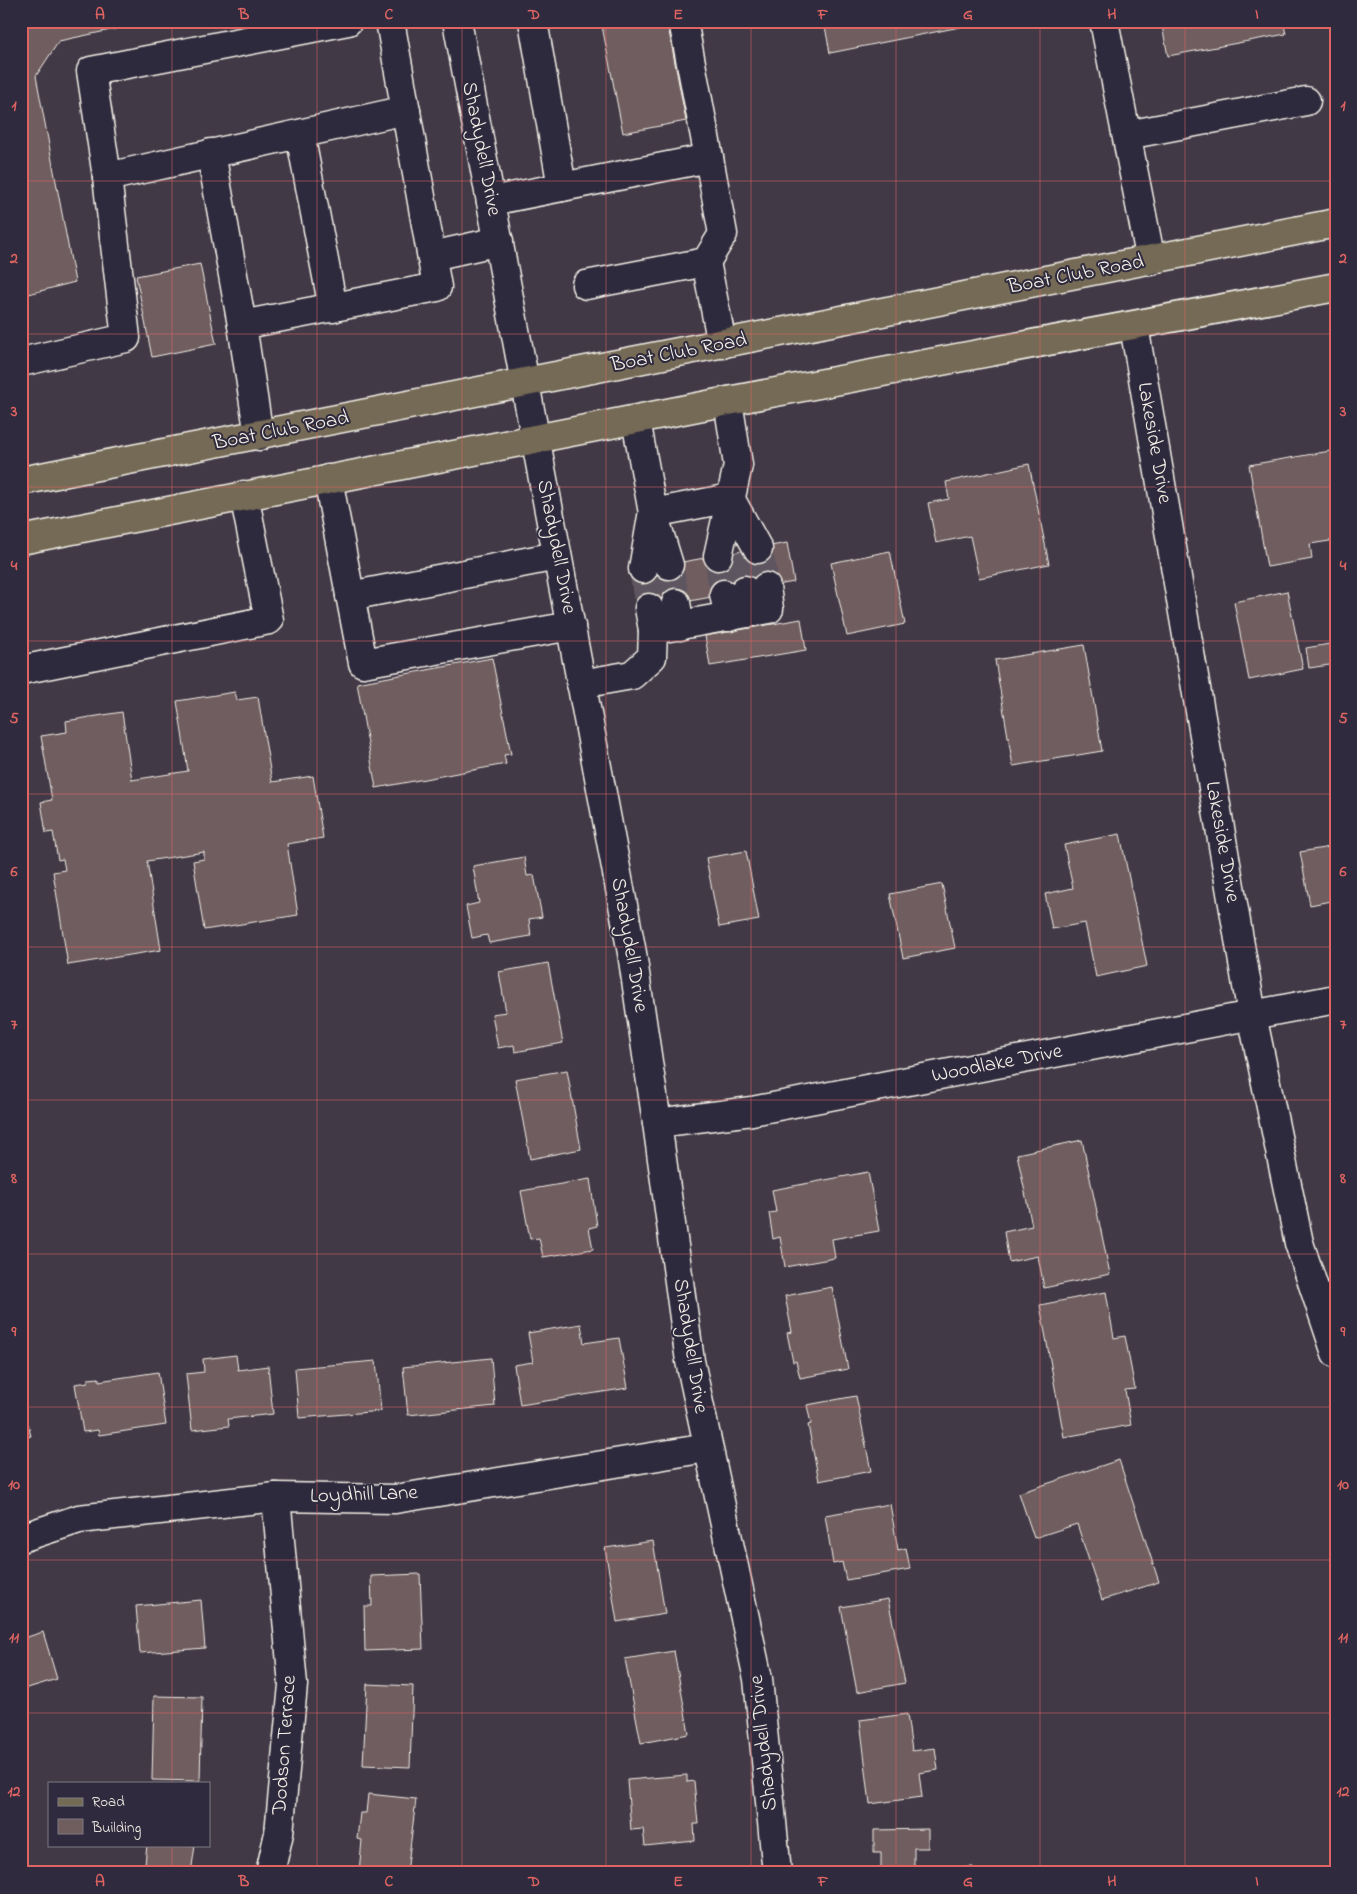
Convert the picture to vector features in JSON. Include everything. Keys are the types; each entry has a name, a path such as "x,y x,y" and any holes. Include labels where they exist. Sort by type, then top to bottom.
{"main road":[{"name":"Boat Club Road","path":"21,482 1336,223"},
{"path":"21,540 728,401 1336,287"}],"street":[{"path":"21,362 126,338 107,177 91,71 348,21"},
{"path":"242,325 437,287 390,21"},
{"name":"Shadydell Drive","path":"456,21 632,953 690,1361 707,1448 758,1679 777,1873"},
{"path":"533,21 562,187"},
{"path":"684,21 723,234 706,262 722,344"},
{"path":"1104,21 1150,261"},
{"path":"1127,136 1306,101"},
{"path":"107,177 406,110"},
{"path":"300,134 333,308"},
{"path":"212,153 242,325 258,436"},
{"path":"491,201 709,158"},
{"path":"432,256 499,241"},
{"path":"586,285 706,262"},
{"name":"Lakeside Drive","path":"1134,326 1252,1015 1299,1243 1336,1353"},
{"path":"728,401 738,466 730,498 738,552 730,498"},
{"path":"636,420 653,512 656,567"},
{"path":"328,479 363,663 570,626"},
{"path":"21,670 269,620 244,496"},
{"path":"653,512 730,498"},
{"path":"350,596 557,556"},
{"path":"581,684 632,675 652,658 664,617 743,600"},
{"name":"Woodlake Drive","path":"657,1123 752,1111 1336,999"},
{"name":"Loydhill Lane","path":"21,1538 79,1519 276,1497 395,1499 707,1448"},
{"name":"Dodson Terrace","path":"270,1873 279,1833 293,1685 276,1497"}],"building":[{"path":"21,21 153,21 59,41 36,76 75,282 21,296"},
{"path":"601,21 667,21 686,121 623,133"},
{"path":"824,21 985,21 985,22 830,53"},
{"path":"1161,21 1283,21 1286,34 1168,56"},
{"path":"200,264 216,344 152,357 136,276"},
{"path":"1336,450 1336,540 1310,544 1312,559 1267,567 1249,465"},
{"path":"1029,464 1049,564 979,578 970,536 936,543 928,503 949,499 946,482"},
{"path":"787,543 794,582 640,610 633,571"},
{"path":"890,551 905,624 847,636 831,563"},
{"path":"1287,591 1303,669 1249,680 1234,602"},
{"path":"801,619 806,650 710,666 705,636"},
{"path":"1336,643 1336,664 1309,668 1306,648"},
{"path":"1084,645 1102,751 1013,766 995,660"},
{"path":"492,658 511,754 504,755 506,764 376,788 357,683"},
{"path":"235,692 237,700 258,697 272,782 313,776 323,838 287,844 298,915 204,930 193,861 204,859 204,852 147,861 161,950 68,965 53,872 65,870 63,859 58,860 53,832 46,833 41,802 52,800 41,736 67,732 66,721 122,712 132,780 188,771 177,701"},
{"path":"1336,806 1336,835 1331,807"},
{"path":"1120,834 1147,966 1096,977 1085,923 1052,929 1045,894 1073,888 1064,845"},
{"path":"1336,846 1336,900 1310,905 1300,852"},
{"path":"746,851 759,920 719,927 706,858"},
{"path":"524,857 527,876 534,875 542,917 529,919 531,936 489,943 487,935 472,938 466,906 479,903 473,866"},
{"path":"942,884 955,948 903,958 890,894"},
{"path":"548,963 563,1043 515,1052 514,1045 498,1048 492,1014 506,1012 499,972"},
{"path":"567,1070 581,1149 530,1159 515,1079"},
{"path":"1082,1140 1110,1274 1044,1288 1038,1256 1009,1262 1004,1232 1032,1226 1017,1154"},
{"path":"868,1172 879,1231 832,1239 835,1258 785,1267 780,1237 773,1239 769,1213 776,1212 772,1190"},
{"path":"590,1179 597,1226 589,1228 593,1249 543,1257 539,1238 530,1239 521,1191"},
{"path":"832,1287 848,1369 800,1378 796,1361 793,1362 787,1333 792,1332 785,1296"},
{"path":"1106,1292 1114,1338 1125,1336 1135,1389 1125,1390 1131,1425 1064,1437 1040,1305"},
{"path":"581,1324 584,1343 619,1338 628,1388 520,1405 514,1365 533,1362 528,1333"},
{"path":"236,1355 238,1370 268,1366 273,1414 228,1419 229,1426 192,1430 186,1374 204,1372 203,1359"},
{"path":"491,1358 495,1406 408,1415 403,1367"},
{"path":"376,1361 381,1411 299,1418 295,1368"},
{"path":"158,1372 166,1425 99,1435 98,1430 83,1432 75,1384 88,1382 88,1379 99,1378 99,1381"},
{"path":"856,1396 871,1471 819,1481 808,1425 811,1424 807,1405"},
{"path":"21,1400 31,1436 21,1439"},
{"path":"1119,1460 1159,1582 1102,1600 1077,1524 1034,1538 1019,1493"},
{"path":"890,1504 898,1550 906,1548 910,1569 846,1580 842,1562 833,1564 825,1515"},
{"path":"653,1541 665,1614 617,1622 605,1548"},
{"path":"420,1574 423,1649 365,1651 364,1606 372,1606 371,1576"},
{"path":"888,1599 905,1683 857,1692 841,1607"},
{"path":"201,1600 205,1648 140,1653 136,1606"},
{"path":"43,1632 57,1679 21,1690 21,1639"},
{"path":"674,1651 689,1734 641,1743 625,1659"},
{"path":"367,1684 413,1686 410,1767 363,1765"},
{"path":"154,1696 202,1697 200,1781 152,1780"},
{"path":"907,1714 912,1751 935,1748 938,1770 919,1773 922,1797 870,1804 860,1720"},
{"path":"687,1775 687,1782 694,1781 698,1824 694,1824 695,1841 645,1846 643,1829 631,1830 627,1780"},
{"path":"368,1794 416,1799 407,1873 359,1872 362,1840 357,1839 360,1813 366,1813"},
{"path":"928,1829 928,1848 914,1848 914,1873 881,1873 881,1853 874,1853 874,1830"},
{"path":"147,1846 195,1846 191,1873 144,1873"},
{"path":"973,1867 973,1873 953,1873 953,1868"}],"tunnel":[{"path":"758,549 766,587"},
{"path":"738,552 745,590"},
{"path":"718,556 724,594"},
{"path":"669,565 676,603"},
{"path":"643,569 649,608"}]}
